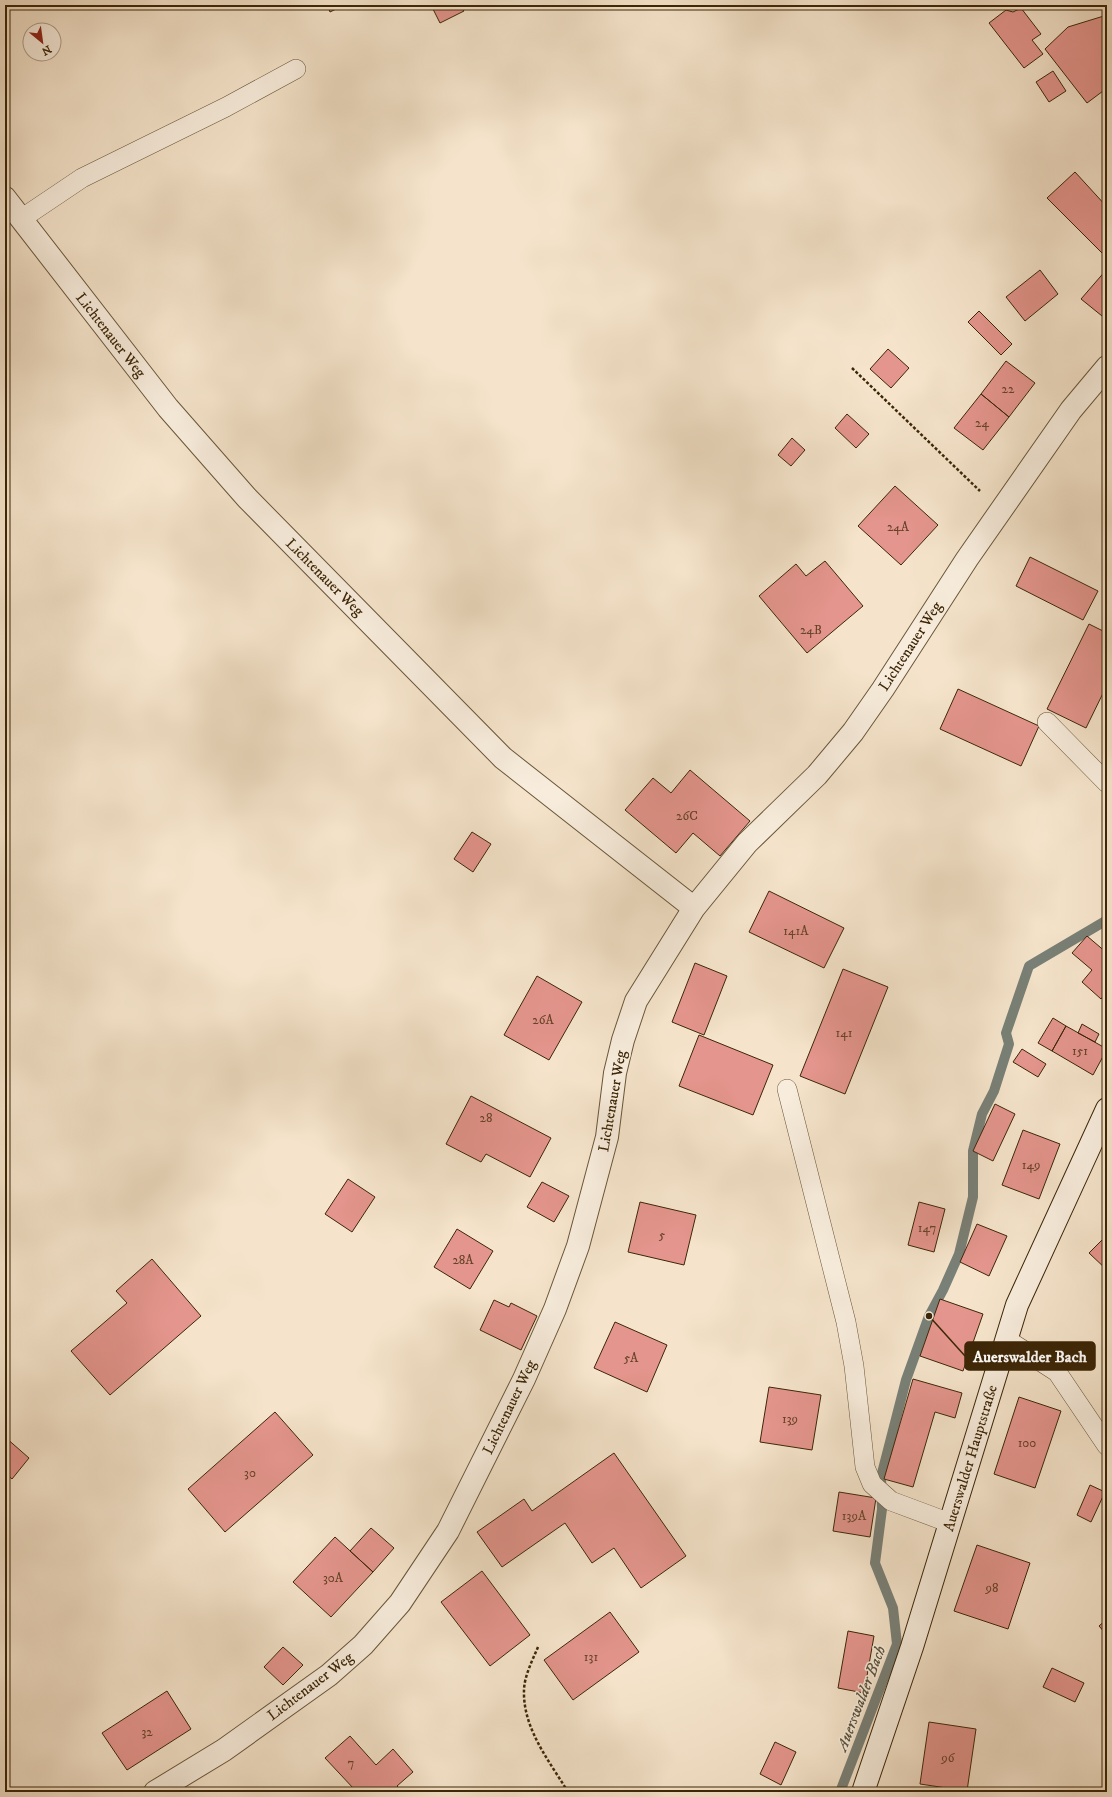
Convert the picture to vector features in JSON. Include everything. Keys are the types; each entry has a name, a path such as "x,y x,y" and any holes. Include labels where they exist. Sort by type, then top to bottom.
{"street":[{"name":"Lichtenauer Weg","path":"5,198 168,408 247,498 504,758 694,908"},
{"name":"Lichtenauer Weg","path":"155,1792 224,1750 335,1670 363,1645 400,1603 448,1531 527,1372 555,1309 578,1246 607,1137 615,1073 621,1046 636,1001 694,908 748,843 817,775 853,732 887,683 967,559 1071,410 1107,367"},
{"name":"Auerswalder Hauptstraße","path":"863,1792 912,1647 1016,1305 1107,1110"}],"lane":[{"path":"21,219 82,178 226,107 296,69"},
{"path":"1047,722 1107,783"},
{"path":"787,1089 846,1322 854,1366 865,1467 872,1484 891,1501 950,1523"},
{"path":"1006,1339 1057,1372 1107,1446"}],"path":[{"path":"852,368 1001,511"},
{"path":"538,1647 529,1668 524,1691 526,1713 536,1739 568,1792"}],"building":[{"path":"327,5 344,5 330,12"},
{"path":"431,5 460,5 464,11 440,23"},
{"path":"1021,8 1041,34 1032,40 1043,54 1024,68 989,23 1006,10 1013,12"},
{"path":"1107,15 1107,88 1087,103 1045,49 1068,27"},
{"path":"1053,71 1066,91 1049,102 1036,82"},
{"path":"1075,172 1107,207 1107,254 1105,256 1047,198"},
{"path":"1107,269 1107,320 1081,299"},
{"path":"1040,270 1058,294 1025,321 1006,297"},
{"path":"979,311 1012,344 1001,355 968,322"},
{"path":"888,349 909,368 891,388 870,369"},
{"path":"1006,361 1035,383 1009,417 981,394"},
{"path":"981,394 1009,417 983,450 954,428"},
{"path":"847,414 869,434 856,448 835,428"},
{"path":"792,438 805,450 791,466 778,455"},
{"path":"895,486 938,525 901,565 858,526"},
{"path":"1030,557 1098,591 1083,620 1016,586"},
{"path":"825,561 863,606 807,653 759,596 796,564 806,576"},
{"path":"1089,624 1107,633 1107,685 1086,728 1047,709"},
{"path":"958,689 1039,726 1021,766 940,729"},
{"path":"690,770 750,821 720,856 693,833 676,853 625,810 653,778 671,793"},
{"path":"472,832 491,844 473,872 454,859"},
{"path":"769,891 844,928 824,968 749,932"},
{"path":"1087,936 1107,953 1107,992 1101,999 1082,982 1092,970 1072,953"},
{"path":"695,963 727,976 704,1035 672,1022"},
{"path":"843,969 888,987 845,1094 800,1076"},
{"path":"537,976 582,1002 549,1060 504,1035"},
{"path":"1053,1018 1066,1026 1052,1051 1038,1043"},
{"path":"1082,1024 1099,1034 1095,1042 1078,1033"},
{"path":"1066,1026 1107,1049 1093,1075 1052,1051"},
{"path":"699,1035 773,1065 753,1115 679,1086"},
{"path":"1022,1049 1046,1064 1038,1077 1013,1062"},
{"path":"471,1096 551,1138 530,1177 486,1154 481,1162 446,1144"},
{"path":"995,1104 1015,1114 993,1161 973,1151"},
{"path":"1023,1130 1060,1144 1039,1199 1002,1185"},
{"path":"348,1179 375,1197 352,1232 325,1214"},
{"path":"542,1182 569,1196 554,1222 527,1207"},
{"path":"640,1202 696,1215 684,1265 628,1252"},
{"path":"919,1202 945,1209 934,1252 908,1245"},
{"path":"977,1224 1007,1236 989,1276 960,1262"},
{"path":"457,1229 493,1251 470,1289 434,1267"},
{"path":"1107,1235 1107,1270 1089,1253"},
{"path":"152,1259 201,1316 110,1395 71,1351 127,1303 116,1291"},
{"path":"940,1299 983,1314 963,1371 920,1356"},
{"path":"494,1300 509,1307 511,1303 537,1316 521,1350 480,1330"},
{"path":"615,1322 667,1345 647,1392 594,1368"},
{"path":"913,1379 962,1393 955,1418 935,1412 913,1487 884,1479"},
{"path":"769,1387 821,1395 812,1450 760,1442"},
{"path":"1019,1397 1061,1411 1035,1488 994,1474"},
{"path":"275,1412 313,1455 225,1532 188,1489"},
{"path":"5,1437 29,1458 12,1479 5,1473"},
{"path":"614,1453 686,1556 641,1588 614,1548 592,1563 565,1523 502,1567 477,1532 524,1499 532,1511"},
{"path":"1090,1485 1105,1492 1091,1522 1077,1515"},
{"path":"839,1492 876,1498 870,1537 833,1531"},
{"path":"371,1528 394,1548 373,1572 350,1551"},
{"path":"335,1537 373,1572 331,1617 293,1582"},
{"path":"977,1545 1030,1563 1008,1629 954,1611"},
{"path":"482,1571 530,1635 490,1666 441,1602"},
{"path":"610,1612 639,1652 573,1700 544,1660"},
{"path":"1107,1619 1107,1635 1099,1626"},
{"path":"848,1631 874,1636 864,1693 838,1688"},
{"path":"283,1647 303,1665 283,1685 264,1667"},
{"path":"1052,1668 1084,1683 1075,1702 1043,1687"},
{"path":"167,1691 191,1729 127,1770 102,1733"},
{"path":"929,1722 976,1729 967,1791 920,1784"},
{"path":"350,1736 376,1765 393,1749 413,1772 397,1786 403,1792 351,1792 354,1789 325,1758"},
{"path":"775,1742 796,1752 781,1785 760,1774"}],"waterway":[{"name":"Auerswalder Bach","path":"840,1792 897,1644 893,1608 875,1563 882,1509 881,1477 906,1380 929,1316 943,1290 959,1254 973,1197 973,1151 982,1114 994,1091 1009,1044 1006,1033 1029,966 1107,920"}],"place":[{"name":"Auerswalder Bach","path":"929,1316"}]}
